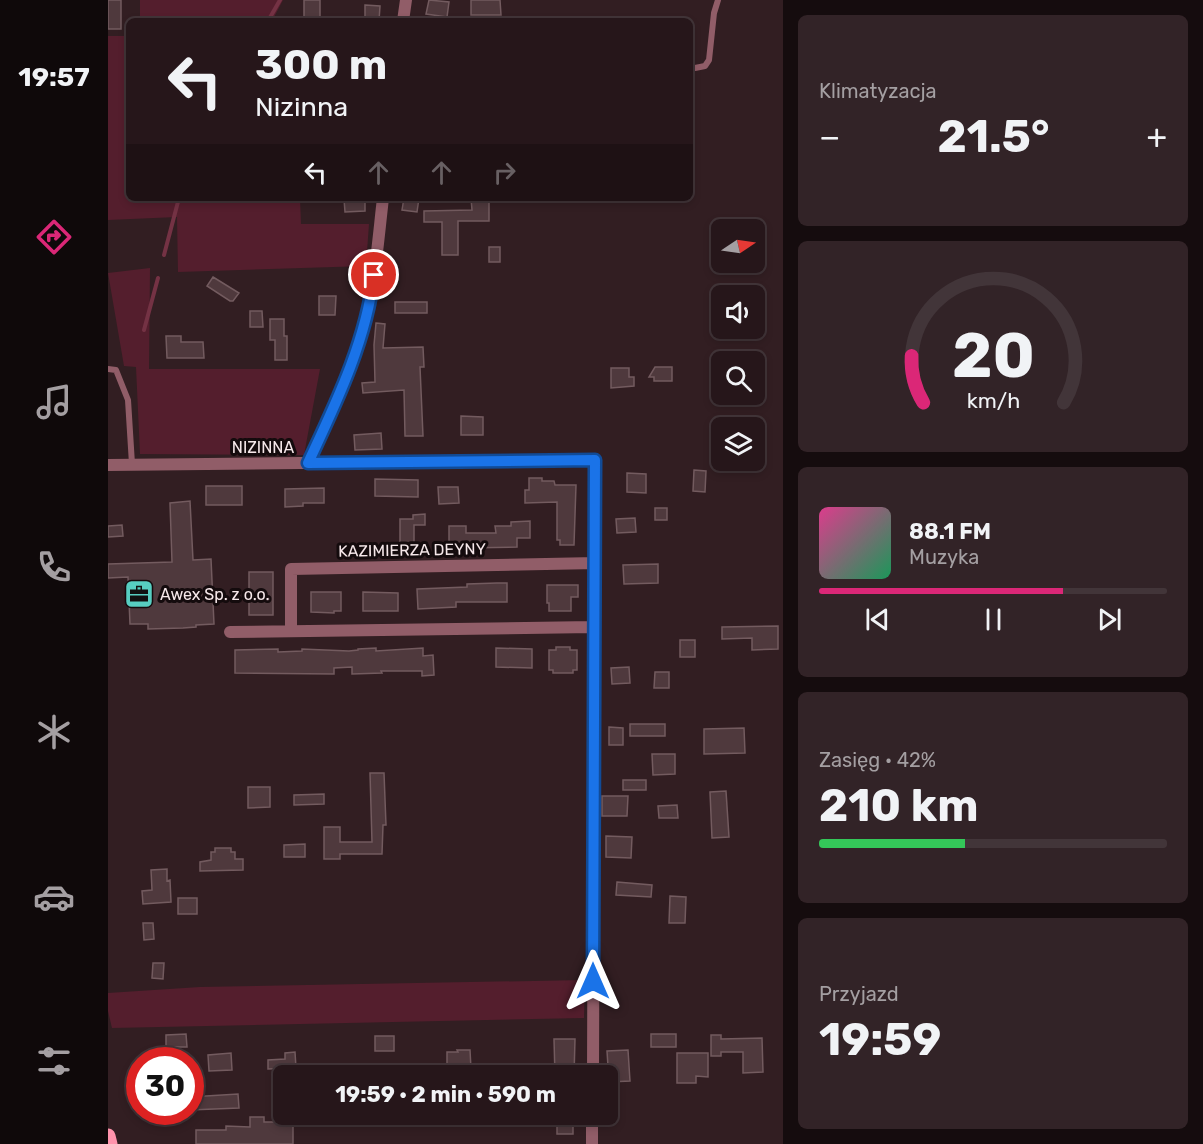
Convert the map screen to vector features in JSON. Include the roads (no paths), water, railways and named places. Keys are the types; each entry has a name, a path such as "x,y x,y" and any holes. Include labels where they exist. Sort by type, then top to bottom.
{"main road":[{"path":"108,1136 110,1144"}],"street":[{"path":"403,18 406,0"},
{"path":"308,463 343,388 364,328 372,294 383,201"},
{"name":"NIZINNA","path":"108,465 595,460 592,1065"},
{"name":"KAZIMIERZA DEYNY","path":"291,631 291,569 596,563"},
{"path":"230,632 593,627"},
{"path":"592,1125 592,1144"}],"lane":[{"path":"693,68 705,66 708,60 714,13 718,0"},
{"path":"108,369 116,370 128,400 132,464"}],"waterway":[{"path":"270,18 280,0"},
{"path":"164,255 178,201"},
{"path":"144,330 158,278"}],"place":[{"name":"Awex Sp. z o.o.","path":"139,594"}]}
